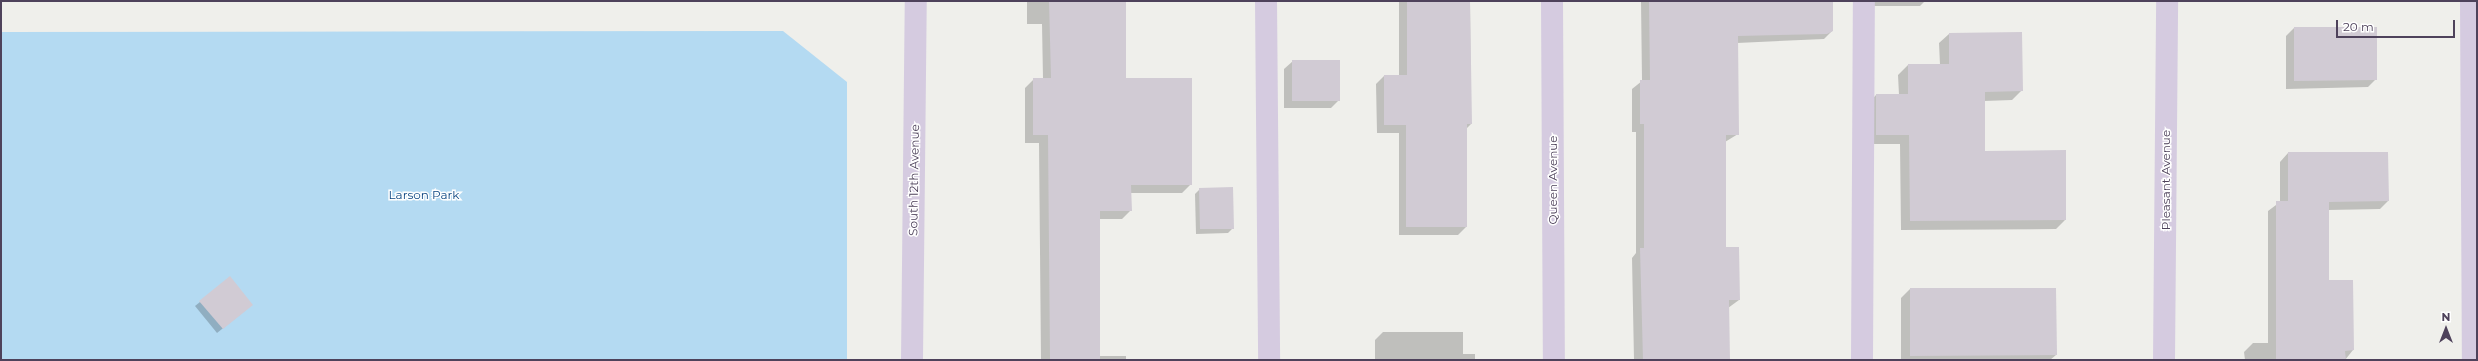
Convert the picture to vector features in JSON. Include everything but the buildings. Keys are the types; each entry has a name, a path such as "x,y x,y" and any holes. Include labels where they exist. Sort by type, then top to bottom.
{"street":[{"name":"South 12th Avenue","path":"912,360 916,1"},
{"path":"1266,1 1269,360"},
{"name":"Queen Avenue","path":"1552,1 1554,360"},
{"path":"1862,360 1864,1"},
{"name":"Pleasant Avenue","path":"2164,360 2168,1"},
{"path":"2470,1 2473,360"}],"green space":[{"name":"Larson Park","path":"783,31 847,82 847,360 1,360 1,32"}]}
